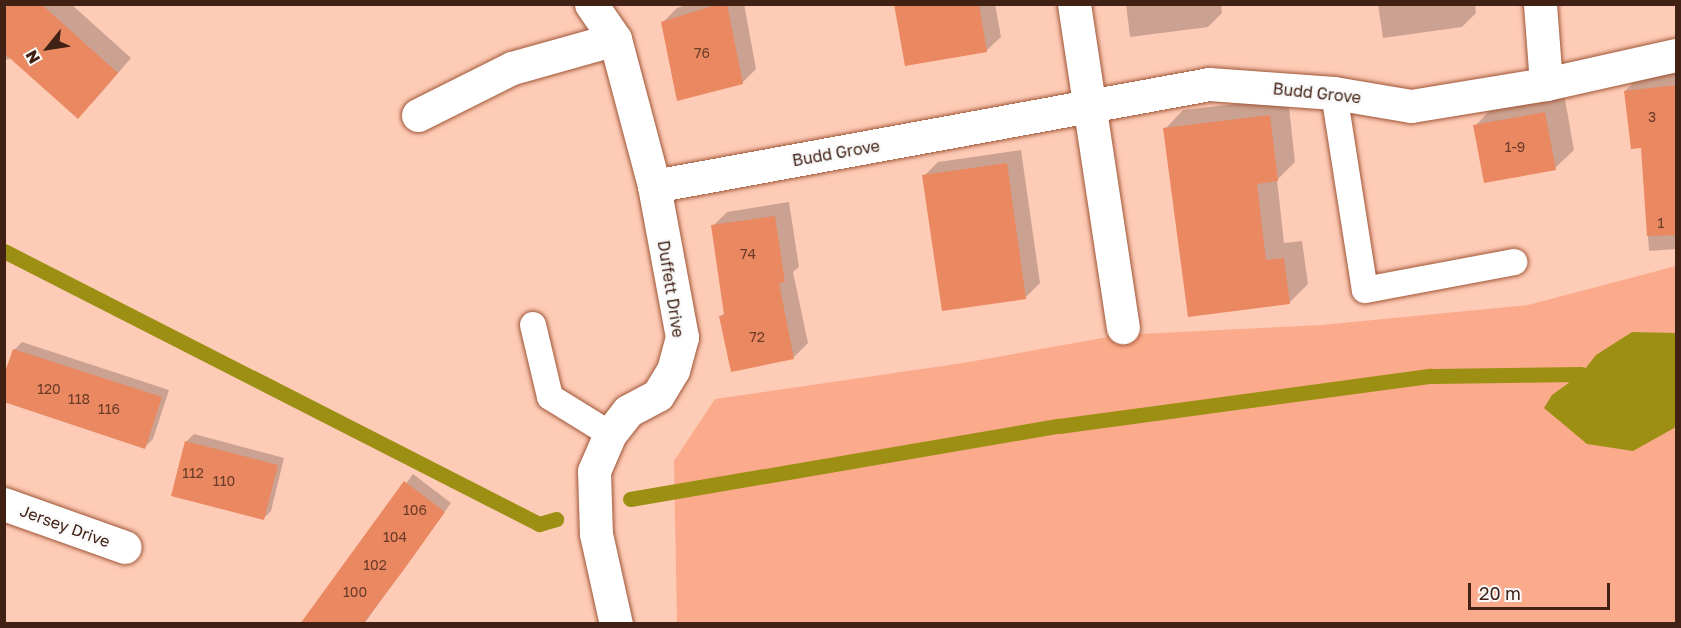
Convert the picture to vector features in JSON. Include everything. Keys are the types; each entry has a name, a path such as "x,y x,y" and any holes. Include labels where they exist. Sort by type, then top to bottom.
{"street":[{"name":"Duffett Drive","path":"591,4 615,39 654,186 682,337 673,370 658,395 628,411 610,434 594,471 596,534 616,624"},
{"path":"1074,4 1124,327"},
{"path":"1540,4 1546,84"},
{"path":"418,115 512,68 615,39"},
{"name":"Budd Grove","path":"654,186 1209,84 1334,93 1411,106 1546,84 1677,55"},
{"name":"Jersey Drive","path":"4,504 124,547"}],"lane":[{"path":"1334,93 1365,290 1514,262"},
{"path":"533,325 550,397 610,434"}],"shaded area":[{"path":"1676,266 1676,623 677,623 674,461 715,399 963,363 1119,335 1322,325 1528,305"},
{"path":"1632,332 1676,333 1676,427 1633,451 1587,444 1544,408 1552,395 1581,374 1596,355"}],"building":[{"path":"4,4 41,4 118,73 78,119 4,53"},
{"path":"719,4 727,4 743,84 677,101 661,22"},
{"path":"894,4 979,4 987,52 905,66"},
{"path":"1677,85 1677,235 1647,236 1641,148 1631,149 1624,91"},
{"path":"1545,112 1556,170 1484,183 1473,125"},
{"path":"1270,115 1278,181 1257,184 1266,260 1284,258 1290,304 1188,317 1163,128"},
{"path":"1007,163 1026,299 942,311 922,175"},
{"path":"775,216 785,282 779,283 794,359 731,372 719,316 724,315 711,225"},
{"path":"13,349 162,397 145,449 4,402 4,375"},
{"path":"185,441 278,465 264,520 171,496"},
{"path":"404,481 445,512 405,568 363,624 300,624"}],"waterway":[{"path":"4,251 539,524 556,519"},
{"path":"630,499 1059,426 1431,376 1581,374"}]}
